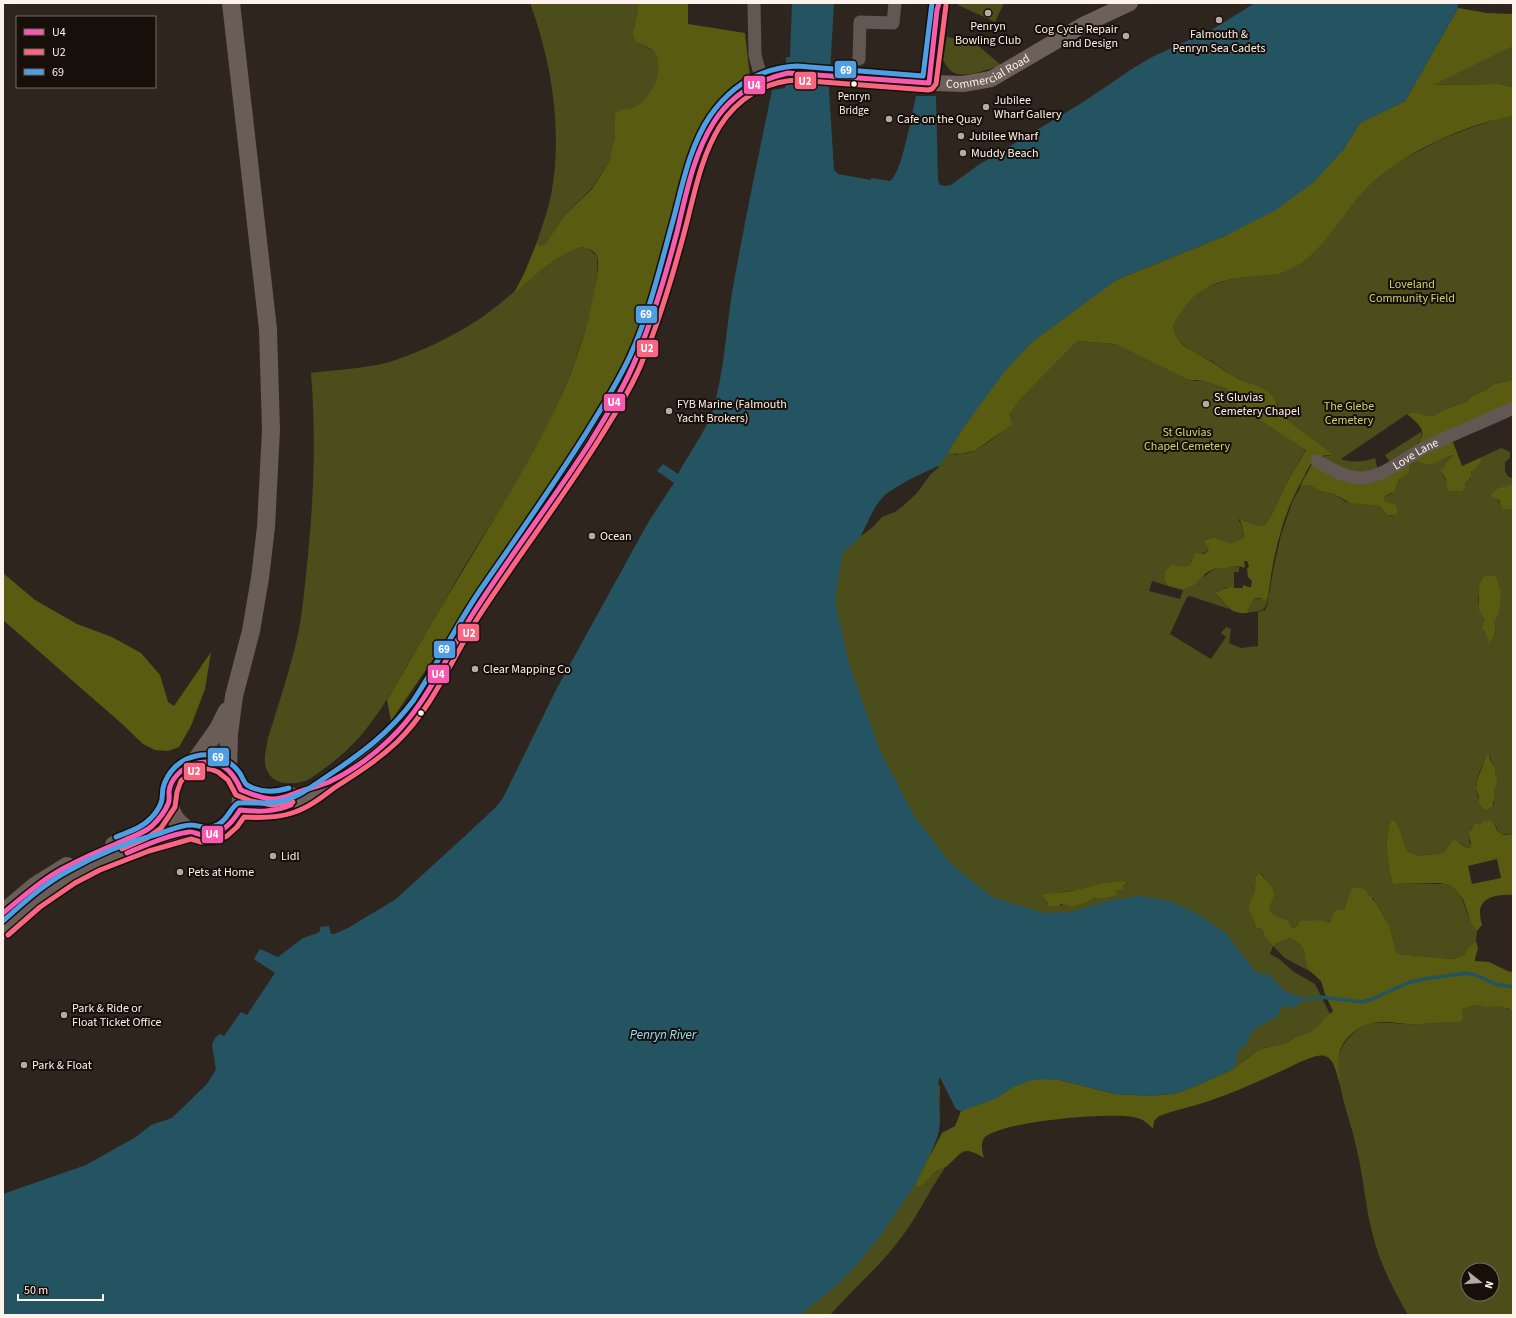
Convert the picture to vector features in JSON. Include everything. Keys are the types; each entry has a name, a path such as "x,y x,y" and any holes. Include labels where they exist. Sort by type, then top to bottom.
{"highway":[{"path":"228,769 228,734 234,696 252,631 260,578 266,527 271,430 268,329 232,3"},
{"path":"194,763 218,729 234,696"},
{"path":"206,761 218,763 228,769 236,778 241,790 242,800 240,810 233,822 223,830 214,834 202,835 191,832 180,825 173,815 169,803 169,791 173,780 180,771 194,763 206,761"},
{"path":"3,913 35,886 71,864 145,831 155,824 169,803"},
{"path":"3,930 36,901 71,877 147,844 191,832"}],"main road":[{"name":"Commercial Road","path":"768,78 796,73 929,83 963,84 991,79 1085,24 1111,10 1130,3"},
{"path":"240,810 253,811 285,808 313,795 389,740 415,710 474,612 546,508 595,433 628,376 644,338 663,284 690,182 699,155 711,128 727,104 736,96 768,78"},
{"path":"241,790 272,799 285,797 336,778"}],"street":[{"path":"754,3 755,55 768,78"},
{"path":"859,59 860,22 893,23 895,3"},
{"path":"929,83 939,3"},
{"name":"Love Lane","path":"1316,461 1351,477 1366,478 1390,468 1426,447 1513,408"}],"green space":[{"path":"530,3 639,3 634,29 639,44 654,51 658,59 659,66 657,80 646,99 635,107 615,114 615,135 609,162 592,188 565,215 545,244 540,246 537,242 550,201 554,171 556,147 555,122 553,98 544,49"},
{"name":"Penryn Bowling Club","path":"959,3 1004,3 995,22 958,5"},
{"name":"St Gluvias Chapel Cemetery","path":"1457,3 1458,8 1118,279 953,454 970,452 985,445 1012,424 1010,416 1020,399 1039,377 1077,341 1115,344 1186,379 1195,381 1201,380 1227,389 1233,402 1306,449 1265,525 1261,526 1238,518 1244,532 1243,538 1234,542 1226,542 1216,538 1203,541 1209,550 1192,559 1190,565 1183,568 1172,564 1165,581 1168,586 1152,581 1149,591 1180,599 1183,590 1195,585 1200,579 1216,568 1239,567 1239,572 1234,572 1234,588 1225,588 1215,593 1229,609 1190,596 1187,597 1170,634 1211,659 1226,637 1221,633 1226,627 1231,629 1229,643 1241,648 1258,646 1258,612 1265,610 1267,606 1281,535 1293,500 1302,485 1309,485 1320,491 1334,494 1346,502 1379,506 1390,516 1396,516 1398,507 1395,503 1386,502 1384,497 1391,494 1396,489 1401,476 1409,473 1410,464 1414,461 1430,465 1454,455 1441,469 1452,491 1462,492 1466,487 1465,484 1471,478 1472,470 1478,466 1484,456 1501,448 1510,452 1510,458 1505,462 1505,471 1508,476 1512,478 1513,483 1510,486 1497,489 1492,492 1504,509 1513,509 1513,835 1506,835 1498,832 1492,821 1483,821 1480,825 1474,825 1471,829 1469,842 1471,845 1469,849 1461,843 1452,841 1443,853 1418,856 1407,851 1399,827 1394,820 1391,822 1387,844 1389,869 1393,884 1445,884 1455,889 1461,896 1469,917 1477,931 1476,941 1468,947 1465,955 1453,959 1396,953 1390,927 1373,898 1348,897 1344,910 1339,910 1329,923 1319,919 1314,922 1300,921 1295,928 1292,928 1288,920 1279,917 1270,911 1270,905 1274,892 1270,884 1261,873 1256,876 1254,893 1248,909 1256,928 1262,929 1266,939 1273,946 1270,954 1279,959 1294,972 1315,984 1330,1014 1322,1020 1320,1024 1307,1033 1295,1037 1287,1043 1260,1049 1233,1069 1060,1080 961,1111 956,1109 940,1077 938,1082 940,1087 939,1130 919,1187 939,1169 945,1168 910,1225 897,1243 881,1262 830,1315 385,1315 983,957 757,521","holes":["940,466 930,475 917,493 903,506 895,512 882,517 873,527 861,536 870,514 881,499 905,481","1486,576 1494,576 1500,600 1494,623 1496,631 1490,644 1483,631 1485,618 1478,603 1481,582","1488,753 1495,767 1497,785 1494,791 1494,804 1483,809 1478,802 1476,787 1479,774","1117,882 1128,882 1123,887 1115,891 1118,894 1110,898 1094,897 1083,904 1074,904 1070,907 1064,905 1047,904 1043,894 1064,892"]},
{"path":"1513,14 1513,87 1498,84 1432,85"},
{"path":"947,37 975,43 1001,65 975,73 955,73 949,69 943,60"},
{"name":"Loveland Community Field","path":"1513,116 1513,380 1494,384 1484,391 1472,396 1466,402 1443,410 1433,416 1407,414 1341,459 1358,462 1375,458 1378,471 1359,477 1319,457 1332,455 1283,416 1279,411 1278,405 1263,388 1232,376 1212,361 1190,351 1177,338 1173,326 1181,310 1194,295 1204,288 1228,280 1253,276 1322,243 1361,193 1374,180 1398,162 1442,139 1503,117"},
{"path":"581,247 587,248 597,256 595,290 587,324 575,361 553,415 526,467 465,565 392,691 364,732 339,757 308,780 298,783 279,782 270,775 267,769 265,753 297,639 302,608 312,510 314,464 313,396 311,373 360,368 389,362 418,352 448,338 496,307 544,268"},
{"path":"1421,430 1422,435 1416,446 1391,464 1385,455 1421,432"},
{"path":"1254,598 1267,600 1268,598 1266,606 1262,610 1247,613"},
{"path":"1290,938 1303,946 1306,953 1308,966 1313,973 1285,958 1273,946"},
{"path":"1477,1005 1505,1006 1513,1014 1513,1315 1408,1315 1387,1275 1378,1254 1372,1232 1358,1157 1339,1079 1338,1068 1341,1049 1351,1035 1368,1024 1380,1022 1415,1024 1449,1022 1463,1009"}],"shaded area":[{"path":"639,3 688,3 688,24 745,33 750,78 732,90 656,281 630,352 615,384 566,464 391,721 387,700 524,469 559,401 574,366 585,330 596,284 598,259 596,254 586,248 581,247 572,251 546,267 514,293 524,274 537,242 540,246 545,244 565,215 592,189 609,162 615,135 615,114 620,110 636,106 643,101 654,86 658,69 658,61 655,53 637,42 633,34"},
{"path":"1458,8 1487,13 1513,14 1513,46 1433,85 1498,84 1513,87 1513,116 1494,120 1452,134 1410,155 1391,168 1361,194 1320,246 1300,263 1281,273 1228,280 1206,288 1188,302 1173,326 1175,334 1183,345 1212,362 1227,373 1257,385 1269,392 1283,416 1333,455 1322,456 1313,461 1296,491 1284,520 1276,551 1268,598 1265,601 1260,598 1254,598 1247,613 1241,613 1228,608 1215,593 1233,586 1234,588 1243,588 1243,585 1251,587 1252,581 1248,577 1247,569 1249,566 1247,561 1244,561 1245,566 1243,569 1243,567 1235,566 1225,569 1216,568 1206,573 1195,585 1183,590 1168,586 1165,581 1165,572 1172,564 1183,567 1188,566 1190,565 1194,555 1197,553 1204,554 1209,550 1203,541 1217,538 1226,542 1234,542 1243,538 1243,529 1240,520 1237,518 1261,526 1265,525 1272,514 1287,482 1306,450 1233,402 1227,389 1201,380 1186,379 1115,344 1077,341 1021,398 1010,414 1010,419 1013,424 976,450 961,454 948,453 963,428 1004,372 1032,342 1118,279 1227,235 1343,150 1360,123 1405,101"},
{"path":"1513,380 1513,408 1418,445 1422,436 1422,429 1407,414 1416,413 1433,416 1443,410 1466,402 1472,396 1484,391 1494,384"},
{"path":"1451,437 1462,466 1484,456 1478,466 1471,472 1472,476 1465,484 1466,488 1463,489 1463,492 1450,491 1447,489 1446,479 1440,469 1443,468 1445,463 1454,455 1430,465 1414,461 1410,464 1409,473 1402,476 1399,480 1395,491 1384,497 1386,502 1395,503 1397,506 1398,509 1396,516 1388,515 1379,506 1350,503 1334,494 1320,491 1309,485 1302,485 1299,488 1313,462 1358,479"},
{"path":"1513,483 1513,509 1504,509 1503,511 1499,500 1492,497 1491,494 1497,489"},
{"path":"3,573 35,600 77,624 112,637 141,653 160,675 168,702 174,706 211,652 205,689 191,726 179,747 168,751 155,750 143,744 3,620"},
{"path":"1485,575 1496,576 1501,593 1499,612 1494,623 1496,629 1490,645 1482,628 1485,619 1480,612 1479,607 1479,586"},
{"path":"1488,752 1495,767 1497,785 1494,791 1492,807 1485,810 1478,802 1479,797 1476,788 1477,780"},
{"path":"1394,820 1399,827 1407,851 1418,856 1443,853 1452,841 1455,840 1469,849 1471,845 1469,833 1475,823 1480,825 1483,821 1492,821 1498,832 1504,835 1513,835 1513,895 1492,897 1483,902 1480,912 1482,925 1477,931 1472,925 1463,899 1456,890 1449,885 1440,883 1393,884 1387,852 1391,821","holes":["1497,859 1501,878 1472,884 1468,866"]},
{"path":"1260,873 1271,885 1274,891 1270,911 1279,917 1288,920 1292,928 1295,928 1300,921 1314,921 1319,919 1329,923 1336,910 1344,910 1352,889 1356,887 1365,890 1376,903 1390,927 1396,952 1399,954 1453,959 1465,955 1468,947 1476,941 1478,949 1475,961 1489,962 1510,972 1513,971 1513,1014 1508,1008 1477,1005 1463,1009 1463,1020 1460,1022 1404,1024 1383,1022 1366,1025 1353,1032 1344,1043 1339,1057 1340,1085 1335,1068 1328,1058 1321,1055 1312,1057 1227,1095 1159,1116 1154,1121 1153,1129 1146,1122 1138,1118 1126,1116 1107,1116 1036,1122 996,1131 983,1139 982,1147 984,1158 971,1152 963,1152 946,1167 939,1169 922,1185 919,1187 917,1186 916,1183 942,1133 955,1126 961,1111 997,1098 1013,1087 1032,1080 1047,1079 1060,1080 1115,1094 1151,1096 1178,1093 1233,1069 1260,1049 1287,1043 1295,1037 1307,1033 1320,1024 1322,1020 1333,1011 1321,981 1308,968 1303,947 1290,938 1273,946 1266,939 1262,929 1256,928 1248,909 1254,893 1256,876"},
{"path":"1128,881 1123,889 1115,891 1119,894 1113,897 1094,897 1085,903 1070,907 1061,904 1058,906 1049,906 1042,894 1067,892 1104,883"}],"water":[{"name":"Penryn River","path":"788,3 834,3 829,90 834,170 838,174 871,180 871,178 890,181 899,167 916,96 936,96 938,181 940,185 945,186 951,185 977,166 1080,104 1135,67 1152,57 1213,29 1255,3 1457,3 1458,8 1405,101 1360,123 1343,150 1314,182 1276,210 1227,235 1118,279 1032,342 1004,372 963,428 940,465 910,479 885,494 875,507 860,537 842,554 835,602 850,667 881,753 915,817 951,864 992,897 1044,913 1071,912 1111,900 1140,896 1170,901 1196,913 1226,933 1253,969 1258,973 1269,975 1285,991 1305,999 1295,1007 1281,1007 1278,1016 1253,1030 1246,1044 1237,1052 1236,1064 1233,1069 1178,1093 1151,1096 1115,1094 1060,1080 1032,1080 1013,1087 997,1098 961,1111 956,1109 940,1077 938,1082 940,1123 937,1138 916,1183 880,1236 860,1261 837,1285 800,1315 3,1315 3,1194 86,1165 136,1137 151,1125 172,1118 207,1084 216,1070 212,1045 215,1038 220,1034 224,1036 241,1012 247,1015 275,973 254,959 260,949 278,957 303,938 318,933 320,931 320,927 329,926 331,934 334,934 348,928 396,899 496,807 503,798 557,688 649,521 674,483 657,471 663,464 678,474 702,434 713,410 722,366 732,293 772,90 785,88"}],"pier":[{"path":"788,3 792,3 790,57 786,57"}],"waterway":[{"path":"1303,999 1321,997 1361,1002 1370,1000 1410,982 1467,973 1476,975 1495,984 1513,987"}],"transit line":[{"name":"69","path":"3,921 42,888 59,876 112,850 183,826 194,825 206,828 213,827 221,823 232,808 238,803 272,803 283,801 295,796 353,759 385,733 413,701 474,600 563,469 610,394 630,356 649,305 692,152 703,128 718,105 748,80 771,70 784,67 797,66 923,76 932,3"},
{"name":"U4","path":"929,83 939,3"},
{"name":"U2","path":"8,935 40,907 75,883 100,870 149,851 191,839 201,842 216,841 227,836 237,827 244,817 274,817 292,813 303,808 367,766 397,742 422,713 479,616 585,461 629,389 640,368 662,308 678,256 696,185 708,149 727,116 743,100 752,94 762,88 784,81 796,80 928,90 932,89 936,84 946,5"},
{"name":"U4","path":"3,913 53,874 91,855 139,834 152,826 167,807 170,787 174,778 181,771 194,764 210,762 223,766 233,776 241,790 253,795 269,799 277,799 319,786 337,778 352,769 388,741 402,727 425,696 474,612 577,463 622,389 637,356 654,310 677,232 695,162 707,135 721,112 737,96 755,84 788,73 929,83"},
{"name":"69","path":"116,837 139,827 152,816 161,803 163,788 171,772 180,763 196,756 208,755 225,760 235,767 245,783 252,788 263,791 289,788"},
{"name":"U2","path":"122,849 147,838 161,828 175,807 177,792 181,781 189,774 199,769 210,769 218,772 228,780 236,795 251,801 272,805 293,802"},
{"name":"U4","path":"127,853 181,833 191,832 204,835 216,833 230,824 240,810 266,811 291,805"}],"place":[{"name":"Penryn Bowling Club","path":"988,13"},
{"name":"Falmouth & Penryn Sea Cadets","path":"1219,20"},
{"name":"Cog Cycle Repair and Design","path":"1126,36"},
{"name":"Penryn Bridge","path":"854,84"},
{"name":"Jubilee Wharf Gallery","path":"986,107"},
{"name":"Cafe on the Quay","path":"889,119"},
{"name":"Jubilee Wharf","path":"961,136"},
{"name":"Muddy Beach","path":"963,153"},
{"name":"St Gluvias Cemetery Chapel","path":"1206,404"},
{"name":"FYB Marine (Falmouth Yacht Brokers)","path":"669,411"},
{"name":"Ocean","path":"592,536"},
{"name":"Clear Mapping Co","path":"475,669"},
{"name":"Lidl","path":"273,856"},
{"name":"Pets at Home","path":"180,872"},
{"name":"Park & Ride or Float Ticket Office","path":"64,1015"},
{"name":"Park & Float","path":"24,1065"}],"park label":[{"name":"The Glebe Cemetery","path":"1349,413"}]}
